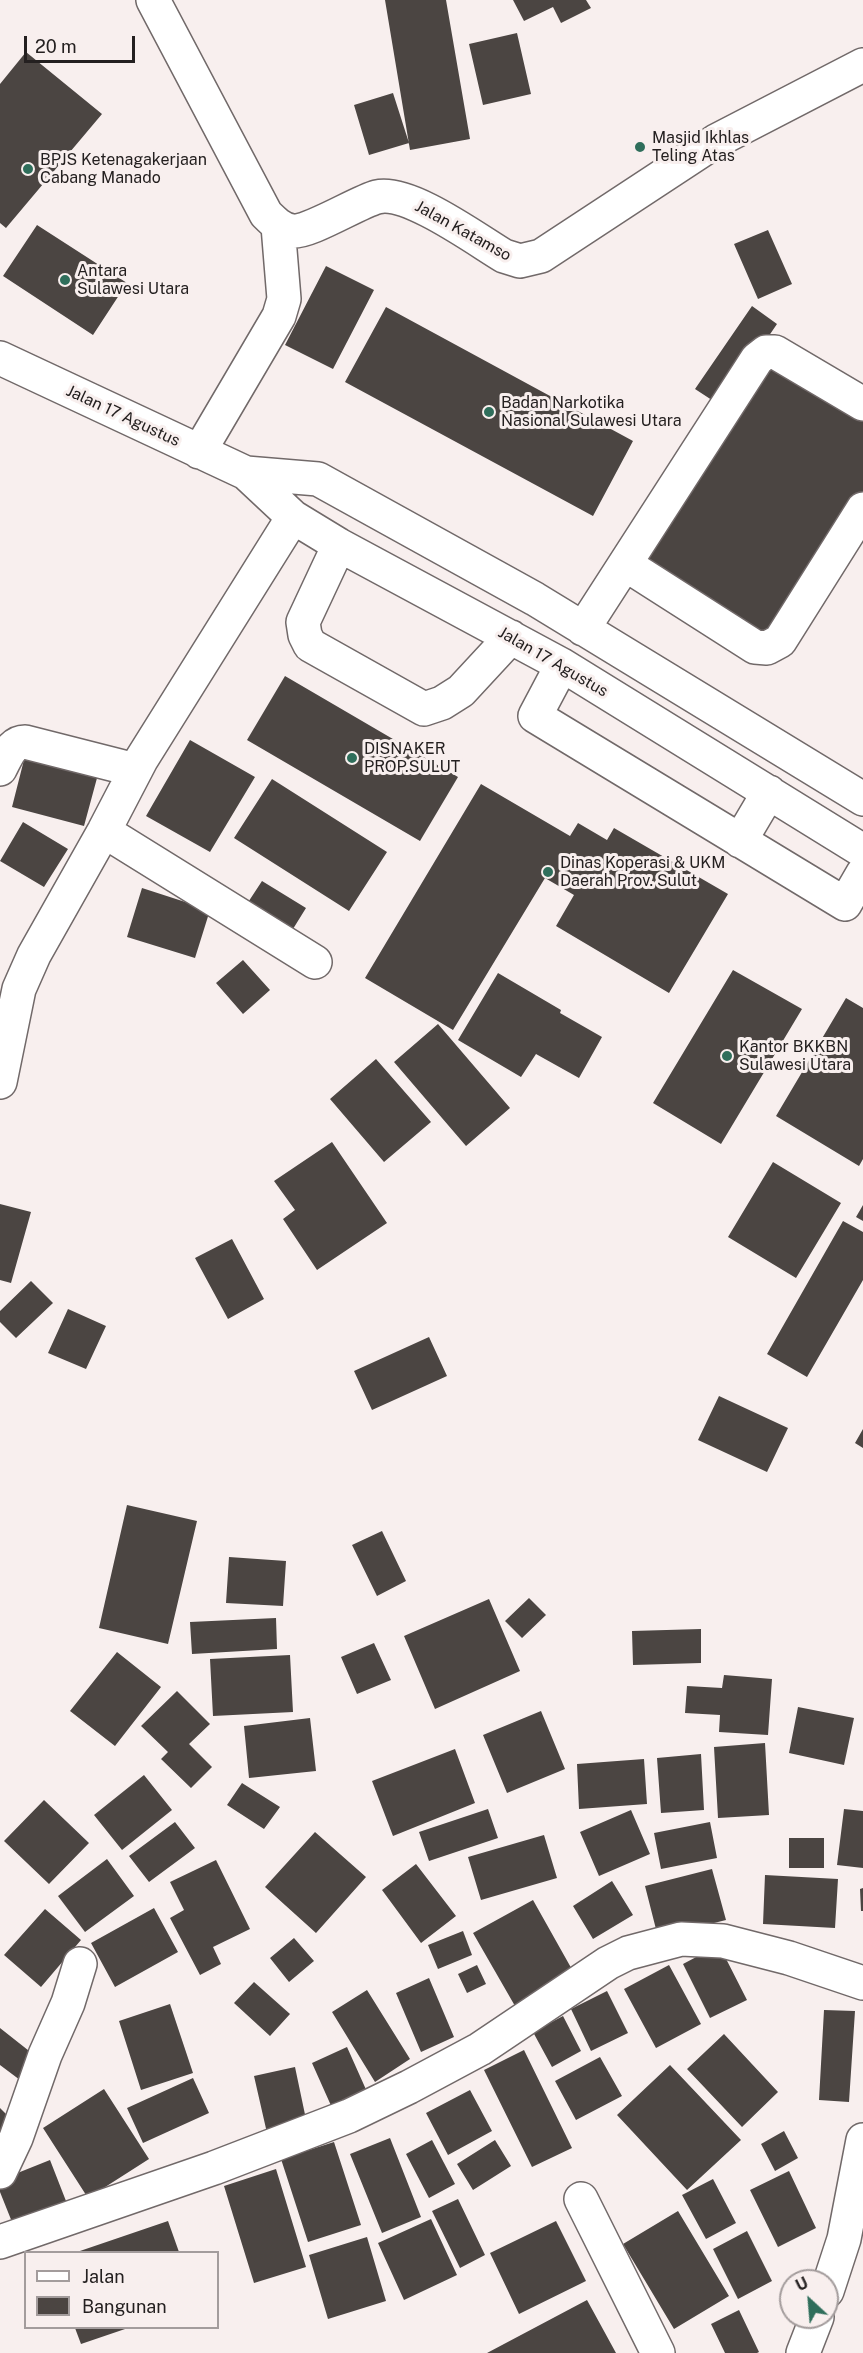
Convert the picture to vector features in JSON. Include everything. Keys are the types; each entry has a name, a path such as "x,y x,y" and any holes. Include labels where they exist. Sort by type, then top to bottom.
{"street":[{"path":"153,0 266,214 278,226 284,299 279,316 199,452"},
{"name":"Jalan Katamso","path":"278,226 294,232 377,197 392,196 421,206 504,256 520,261 541,256 716,141 863,65"},
{"path":"583,629 757,359 766,352 775,352 863,404"},
{"name":"Jalan 17 Agustus","path":"0,358 246,473 293,517 339,545 562,665 863,851"},
{"name":"Jalan 17 Agustus","path":"246,473 318,479 535,599 863,799"},
{"path":"625,564 755,647 767,648 780,641 863,509"},
{"path":"0,1082 19,989 34,955 105,831 135,770 293,517"},
{"path":"339,545 303,622 305,635 310,645 424,709 442,703 460,691 511,637"},
{"path":"562,665 535,716 845,903 863,873"},
{"path":"0,768 13,746 19,742 25,742 135,770"},
{"path":"740,841 769,792"},
{"path":"105,831 315,962"},
{"path":"0,2242 214,2168 349,2116 480,2049 608,1963 628,1953 681,1939 723,1941 789,1958 863,1983"},
{"path":"0,2172 16,2138 45,2055 68,2003 80,1964"},
{"path":"834,2269 844,2239 863,2140"},
{"path":"581,2199 658,2353"},
{"path":"803,2353 812,2329"}],"building":[{"path":"385,0 446,0 470,139 410,150"},
{"path":"513,0 586,0 591,8 561,23 553,7 524,21"},
{"path":"517,33 531,94 483,105 469,44"},
{"name":"BPJS Ketenagakerjaan Cabang Manado","path":"26,52 102,114 6,228 0,223 0,84"},
{"path":"393,93 409,143 369,155 354,105"},
{"name":"Antara Sulawesi Utara","path":"37,225 127,283 93,335 3,276"},
{"path":"768,230 792,284 758,299 734,244"},
{"path":"326,266 374,290 333,369 285,345"},
{"path":"752,306 777,324 721,406 695,389"},
{"name":"Badan Narkotika Nasional Sulawesi Utara","path":"386,307 633,441 593,516 345,382"},
{"path":"764,356 863,417 863,491 771,637 640,556"},
{"name":"DISNAKER PROP.SULUT","path":"285,676 458,777 420,841 247,740"},
{"path":"190,740 255,777 210,852 146,816"},
{"path":"27,748 100,767 84,826 12,807"},
{"path":"272,779 387,852 349,911 234,838"},
{"path":"481,784 570,836 578,823 607,840 614,828 728,894 669,993 556,926 574,895 545,878 453,1030 365,978"},
{"path":"23,822 68,849 44,887 0,861"},
{"path":"262,881 306,908 288,937 243,910"},
{"path":"142,888 210,910 195,958 127,937"},
{"path":"243,960 270,990 243,1014 216,983"},
{"name":"Kantor BKKBN Sulawesi Utara","path":"733,970 802,1009 721,1144 653,1103"},
{"path":"498,973 602,1037 579,1078 536,1054 521,1077 458,1040"},
{"path":"846,998 863,1008 863,1159 859,1166 776,1116"},
{"path":"438,1024 510,1108 466,1146 394,1062"},
{"path":"376,1059 431,1122 384,1162 330,1099"},
{"path":"332,1142 387,1223 317,1270 283,1219 295,1210 274,1181"},
{"path":"773,1162 841,1203 796,1278 728,1237"},
{"path":"0,1204 31,1212 11,1283 0,1280"},
{"path":"863,1205 863,1221 856,1217"},
{"path":"843,1221 863,1232 863,1280 807,1377 767,1354"},
{"path":"232,1239 264,1299 228,1319 195,1258"},
{"path":"31,1281 53,1303 16,1338 0,1322 0,1311"},
{"path":"68,1309 106,1326 86,1369 48,1353"},
{"path":"429,1337 447,1376 372,1410 354,1371"},
{"path":"719,1396 788,1428 767,1472 698,1440"},
{"path":"863,1429 863,1448 855,1443"},
{"path":"127,1505 197,1521 168,1644 99,1628"},
{"path":"382,1531 406,1581 377,1596 352,1545"},
{"path":"229,1557 286,1561 283,1606 226,1603"},
{"path":"529,1598 546,1615 522,1638 505,1621"},
{"path":"489,1599 520,1671 435,1709 404,1636"},
{"path":"276,1618 277,1649 192,1654 190,1622"},
{"path":"701,1629 701,1663 633,1665 632,1631"},
{"path":"374,1643 391,1680 357,1694 341,1657"},
{"path":"117,1652 161,1687 115,1746 70,1711"},
{"path":"290,1655 293,1712 213,1716 210,1659"},
{"path":"724,1675 772,1679 768,1735 719,1732 720,1715 685,1713 687,1686 722,1688"},
{"path":"177,1691 210,1724 189,1744 212,1767 191,1788 161,1759 168,1752 141,1726"},
{"path":"798,1707 854,1718 844,1765 789,1753"},
{"path":"541,1711 565,1769 507,1793 483,1735"},
{"path":"310,1718 316,1771 249,1778 244,1726"},
{"path":"765,1743 769,1815 718,1818 714,1747"},
{"path":"455,1749 475,1803 393,1836 372,1781"},
{"path":"701,1754 704,1810 661,1813 657,1758"},
{"path":"644,1759 647,1804 579,1809 577,1764"},
{"path":"144,1775 172,1810 122,1850 94,1815"},
{"path":"242,1783 280,1807 264,1829 227,1805"},
{"path":"44,1800 89,1843 49,1884 4,1841"},
{"path":"488,1809 498,1838 429,1861 419,1832"},
{"path":"844,1809 863,1811 863,1868 837,1865"},
{"path":"631,1810 650,1854 599,1876 580,1832"},
{"path":"175,1822 195,1848 149,1882 129,1856"},
{"path":"710,1822 717,1858 661,1869 654,1833"},
{"path":"315,1832 366,1877 316,1933 265,1887"},
{"path":"544,1835 557,1878 481,1900 468,1857"},
{"path":"789,1838 824,1838 824,1868 789,1868"},
{"path":"107,1859 134,1896 85,1932 58,1896"},
{"path":"216,1860 250,1929 213,1947 221,1964 200,1975 170,1918 184,1910 170,1882"},
{"path":"416,1864 456,1916 421,1943 382,1890"},
{"path":"712,1869 726,1920 658,1937 645,1886"},
{"path":"765,1875 838,1879 835,1928 763,1924"},
{"path":"612,1881 633,1915 593,1939 573,1906"},
{"path":"863,1888 863,1911 861,1911 860,1889"},
{"path":"533,1900 574,1973 515,2006 473,1933"},
{"path":"154,1908 178,1952 115,1987 91,1943"},
{"path":"45,1909 81,1940 41,1987 4,1955"},
{"path":"463,1931 472,1955 438,1969 428,1945"},
{"path":"294,1938 314,1961 289,1982 270,1958"},
{"path":"719,1945 747,2000 710,2018 683,1964"},
{"path":"477,1965 486,1984 467,1993 458,1974"},
{"path":"669,1965 701,2024 656,2048 624,1989"},
{"path":"429,1978 454,2037 421,2052 396,1993"},
{"path":"254,1982 290,2014 270,2036 234,2003"},
{"path":"367,1990 410,2059 375,2082 332,2012"},
{"path":"607,1991 628,2033 591,2051 571,2009"},
{"path":"170,2004 193,2073 141,2090 119,2021"},
{"path":"824,2010 855,2011 849,2102 819,2100"},
{"path":"563,2016 581,2051 552,2067 533,2032"},
{"path":"0,2028 38,2058 20,2080 0,2065"},
{"path":"724,2034 778,2092 742,2127 687,2069"},
{"path":"347,2047 368,2094 333,2110 312,2063"},
{"path":"524,2050 572,2148 532,2167 484,2070"},
{"path":"600,2057 622,2096 576,2120 555,2081"},
{"path":"670,2065 741,2140 687,2190 617,2115"},
{"path":"295,2067 307,2124 267,2133 254,2076"},
{"path":"193,2078 209,2113 143,2143 127,2108"},
{"path":"104,2089 149,2159 88,2198 43,2128"},
{"path":"470,2090 492,2131 448,2155 426,2113"},
{"path":"0,2108 17,2125 0,2144"},
{"path":"784,2131 798,2158 775,2171 761,2144"},
{"path":"390,2138 421,2217 382,2233 350,2154"},
{"path":"432,2140 455,2184 429,2198 406,2154"},
{"path":"495,2140 511,2166 473,2190 457,2164"},
{"path":"334,2142 361,2225 308,2242 281,2159"},
{"path":"50,2160 66,2201 12,2222 0,2192 0,2180"},
{"path":"276,2169 306,2267 254,2283 224,2186"},
{"path":"789,2171 816,2228 778,2247 750,2190"},
{"path":"713,2179 736,2223 706,2239 682,2195"},
{"path":"458,2199 485,2255 460,2268 432,2211"},
{"path":"678,2211 729,2296 674,2329 623,2244"},
{"path":"431,2219 457,2275 404,2300 378,2243"},
{"path":"168,2221 179,2251 80,2251"},
{"path":"556,2221 586,2281 519,2314 490,2253"},
{"path":"747,2231 772,2281 738,2299 713,2249"},
{"path":"367,2237 386,2301 328,2319 309,2255"},
{"path":"587,2300 616,2353 487,2353"},
{"path":"739,2310 759,2352 757,2353 725,2353 711,2324"},
{"path":"75,2329 125,2329 81,2344"}],"place":[{"name":"Masjid Ikhlas Teling Atas","path":"640,147"},
{"name":"BPJS Ketenagakerjaan Cabang Manado","path":"28,169"},
{"name":"Antara Sulawesi Utara","path":"65,280"},
{"name":"Badan Narkotika Nasional Sulawesi Utara","path":"489,412"},
{"name":"DISNAKER PROP.SULUT","path":"352,758"},
{"name":"Dinas Koperasi & UKM Daerah Prov. Sulut","path":"548,872"},
{"name":"Kantor BKKBN Sulawesi Utara","path":"727,1056"}]}
